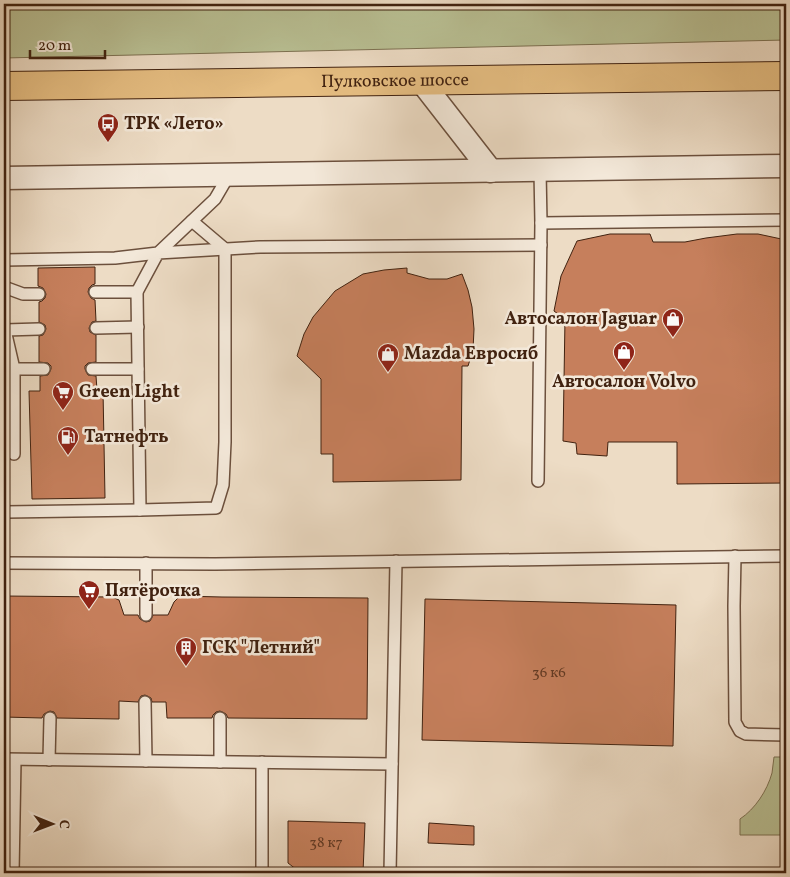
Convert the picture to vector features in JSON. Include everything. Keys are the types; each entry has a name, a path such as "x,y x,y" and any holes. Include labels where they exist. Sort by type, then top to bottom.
{"main road":[{"name":"Пулковское шоссе","path":"4,86 786,76"}],"street":[{"path":"421,81 491,171"},
{"path":"4,178 786,166"}],"lane":[{"path":"538,481 540,171"},
{"path":"140,510 137,292 158,253 215,199 229,175"},
{"path":"541,223 786,220"},
{"path":"4,510 6,512 216,508 223,485 225,442 225,249 192,221"},
{"path":"4,260 115,258 158,253 279,247 541,245"},
{"path":"4,287 23,294 39,294"},
{"path":"95,292 137,292"},
{"path":"96,328 138,327"},
{"path":"14,454 14,369 4,329 39,329"},
{"path":"92,369 138,368"},
{"path":"14,369 44,369"},
{"path":"735,556 736,722 740,731 746,734 786,735"},
{"path":"4,563 215,564 786,556"},
{"path":"390,873 396,561"},
{"path":"146,563 146,615"},
{"path":"145,702 146,761"},
{"path":"49,760 50,718"},
{"path":"220,718 220,762"},
{"path":"13,873 9,760 392,764"},
{"path":"262,762 262,873"}],"green space":[{"path":"4,4 786,4 786,40 4,58"},
{"path":"774,757 786,757 786,835 740,835 740,819 751,810 764,793 772,773"}],"building":[{"path":"610,234 650,234 653,242 685,242 737,234 758,234 786,240 786,483 677,484 677,442 608,442 607,456 577,454 576,443 563,441 565,319 554,311 561,276 577,241"},
{"path":"95,267 95,284 89,288 88,292 91,298 95,300 96,321 92,322 89,328 90,332 96,335 96,362 88,363 85,369 88,375 96,376 97,390 103,390 105,498 32,499 29,391 40,391 40,376 48,375 51,369 48,363 39,362 39,336 43,335 46,329 45,325 39,322 39,302 45,298 46,294 43,288 38,286 38,268"},
{"name":"Mazda Евросиб","path":"407,268 407,273 429,279 447,279 462,274 468,290 474,329 473,350 468,366 462,366 461,480 333,482 333,454 321,454 321,379 297,356 304,334 313,317 335,291 363,274"},
{"name":"ГСК \"Летний\"","path":"4,596 112,597 119,600 124,615 138,615 140,619 146,622 150,621 153,615 168,615 174,602 180,596 368,598 367,719 228,718 226,714 220,711 216,712 212,718 167,718 166,702 152,702 151,698 145,695 141,696 138,702 119,701 119,719 57,718 54,712 50,711 44,714 42,718 4,717"},
{"path":"425,599 676,605 673,746 422,740"},
{"path":"288,821 365,823 363,873 301,873 288,863"},
{"path":"429,823 474,826 474,845 428,843"}],"place":[{"name":"ТРК «Лето»","path":"108,143"},
{"name":"Автосалон Jaguar","path":"673,338"},
{"name":"Автосалон Volvo","path":"624,371"},
{"name":"Mazda Евросиб","path":"388,373"},
{"name":"Green Light","path":"63,411"},
{"name":"Татнефть","path":"68,456"},
{"name":"Пятёрочка","path":"89,610"},
{"name":"ГСК \"Летний\"","path":"186,667"}]}
